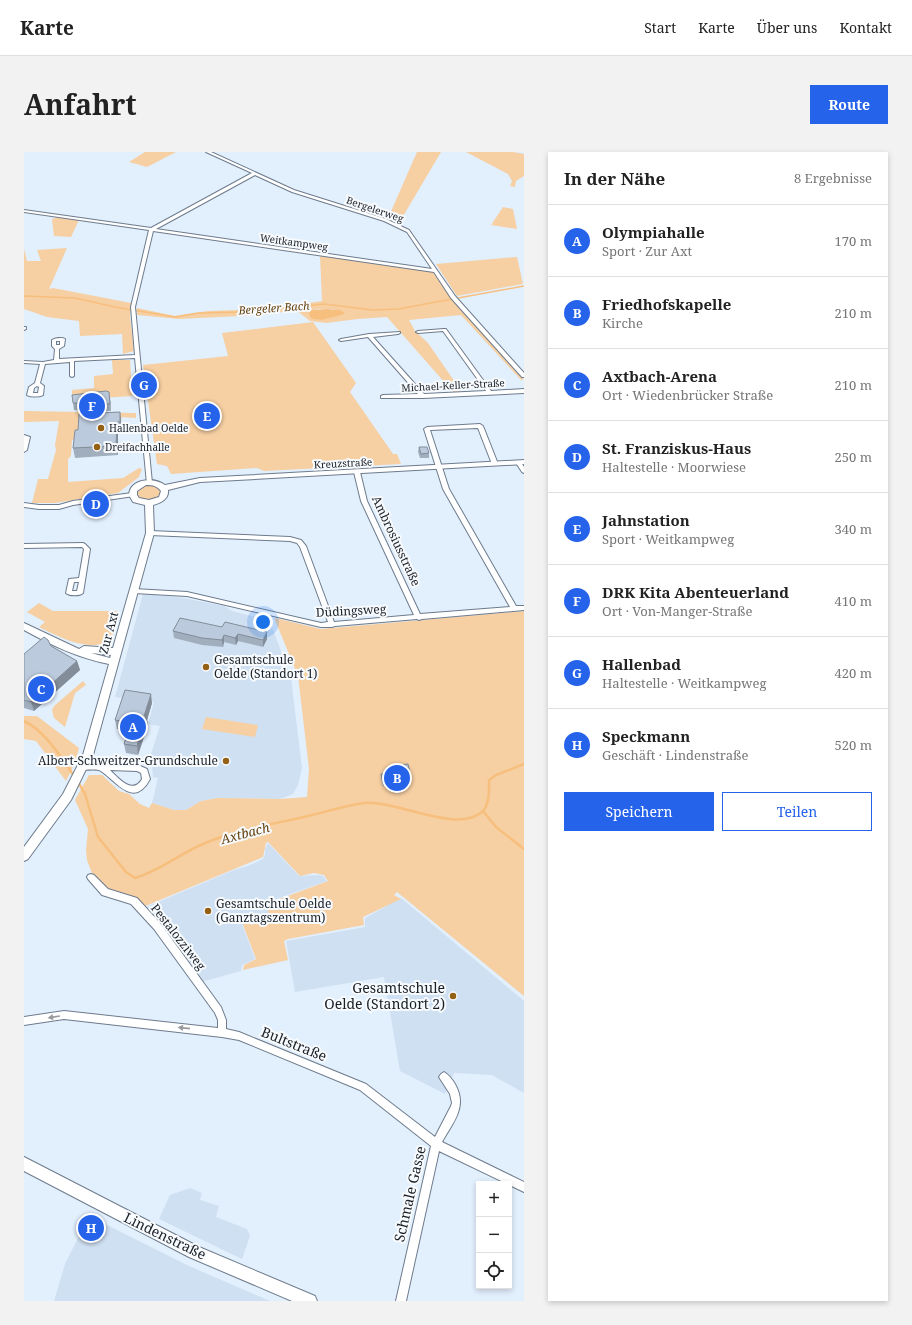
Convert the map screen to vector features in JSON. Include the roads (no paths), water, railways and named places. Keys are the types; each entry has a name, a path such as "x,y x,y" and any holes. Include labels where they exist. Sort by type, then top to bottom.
{"street":[{"name":"Bergelerweg","path":"208,152 293,191 385,220 410,232 454,299 524,376"},
{"path":"149,483 133,309 151,230 256,174"},
{"name":"Weitkampweg","path":"24,211 435,271"},
{"path":"418,332 444,330 490,393"},
{"path":"340,340 369,335 398,333"},
{"path":"369,335 423,396"},
{"path":"56,360 57,348"},
{"path":"24,362 43,363 56,360 137,356"},
{"path":"72,360 72,376"},
{"path":"37,384 43,363"},
{"name":"Michael-Keller-Straße","path":"384,397 524,391"},
{"path":"495,464 480,426 427,428 439,468 454,504 514,609"},
{"path":"24,437 27,437 24,450"},
{"path":"522,462 524,471"},
{"name":"Kreuzstraße","path":"164,488 200,480 439,468 522,462"},
{"name":"Ambrosiusstraße","path":"357,472 364,501 419,618"},
{"path":"149,483 158,484 164,488 165,493 161,498 149,503 136,500 132,495 134,488 138,485 149,483"},
{"path":"24,505 59,507 73,503 132,495"},
{"name":"Zur Axt","path":"24,856 70,790 91,746 150,533 149,503"},
{"path":"150,533 290,539 299,541 303,546 332,625"},
{"path":"24,546 83,545 87,549 82,580"},
{"name":"Düdingsweg","path":"134,591 187,594 314,625 419,618 524,608"},
{"path":"24,626 53,642 74,651 116,657"},
{"path":"80,771 103,768 138,768 144,771 146,778 141,786 131,789 124,787 103,768"},
{"name":"Pestalozziweg","path":"91,878 106,892 134,901 157,926 218,1010 222,1020 222,1033"},
{"name":"Bultstraße","path":"24,1021 64,1015 239,1036 363,1087 436,1144 524,1187"},
{"name":"Schmale Gasse","path":"401,1301 436,1144 456,1108 457,1102 452,1086 444,1077"},
{"name":"Lindenstraße","path":"24,1164 194,1252 310,1301"}],"waterway":[{"name":"Bergeler Bach","path":"24,296 75,298 115,307 175,317 198,313 245,312 324,304 373,310 398,309 524,286"},
{"name":"Axtbach","path":"24,721 32,725 46,738 74,776"},
{"name":"Axtbach","path":"483,811 485,809 488,797 489,780 496,775 524,764"},
{"name":"Axtbach","path":"78,782 85,794 98,837 126,872 135,878 153,871 194,848 215,839 357,804 377,803 426,815 457,819 471,818 483,811"},
{"path":"483,811 496,827 524,849"}],"place":[{"name":"Hallenbad","path":"144,385"},
{"name":"DRK Kita Abenteuerland","path":"92,406"},
{"name":"Jahnstation","path":"207,416"},
{"name":"Hallenbad Oelde","path":"101,428"},
{"name":"Dreifachhalle","path":"97,447"},
{"name":"St. Franziskus-Haus","path":"96,504"},
{"name":"Gesamtschule Oelde (Standort 1)","path":"206,667"},
{"name":"Axtbach-Arena","path":"41,689"},
{"name":"Olympiahalle","path":"133,727"},
{"name":"Albert-Schweitzer-Grundschule","path":"226,761"},
{"name":"Friedhofskapelle","path":"397,778"},
{"name":"Gesamtschule Oelde (Ganztagszentrum)","path":"208,911"},
{"name":"Gesamtschule Oelde (Standort 2)","path":"453,996"},
{"name":"Speckmann","path":"91,1228"}]}
